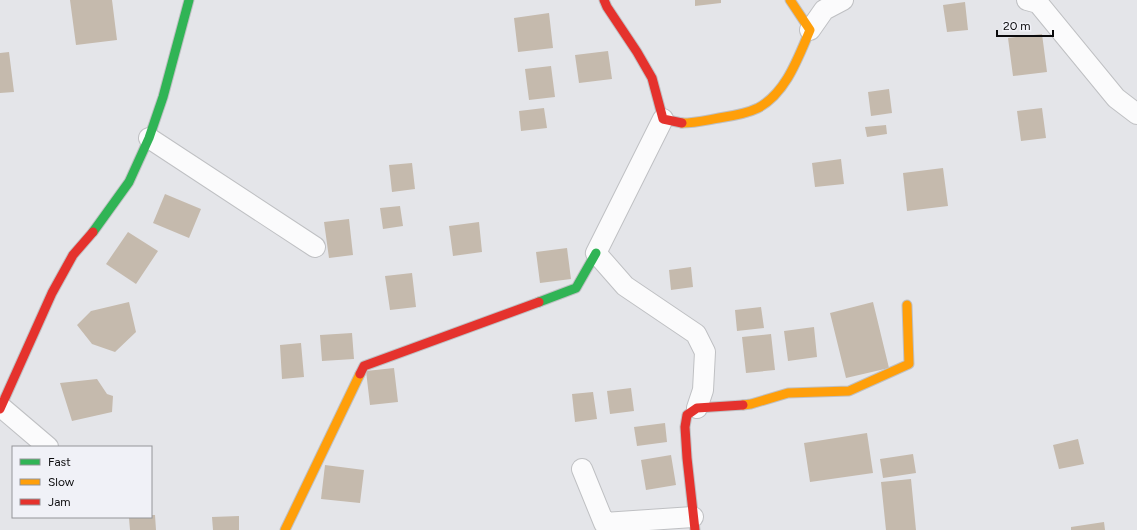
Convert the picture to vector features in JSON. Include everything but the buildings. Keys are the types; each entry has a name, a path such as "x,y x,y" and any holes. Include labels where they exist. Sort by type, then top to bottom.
{"street":[{"path":"47,446 0,408 52,293 73,255 98,226 129,182 149,138 163,97 189,0"},
{"path":"285,530 364,366 576,288 596,253 663,119 652,78 604,0"},
{"path":"790,0 810,30"},
{"path":"663,119 679,123 695,122 724,118 761,107 786,82 796,65 810,30 824,10 844,0"},
{"path":"1027,0 1038,3 1116,98 1137,114"},
{"path":"149,138 315,247"},
{"path":"582,470 604,523 694,523 685,427 687,415 696,408 703,390 705,352 696,334 625,286 596,253"},
{"path":"696,408 751,404 788,393 849,391 909,364 907,305"}],"traffic: fast":[{"path":"93,232 129,182 149,138 163,97 189,0"},
{"path":"539,302 576,288 596,253"}],"traffic: slow":[{"path":"682,123 734,116 749,112 768,101 784,84 796,63 810,30 790,0"},
{"path":"743,405 788,393 849,391 909,364 907,305"},
{"path":"285,530 360,374"}],"traffic: jam":[{"path":"604,0 652,78 663,119 682,123"},
{"path":"0,409 52,293 73,255 93,232"},
{"path":"360,374 364,366 539,302"},
{"path":"695,530 687,458 685,427 687,415 697,408 743,405"}]}
